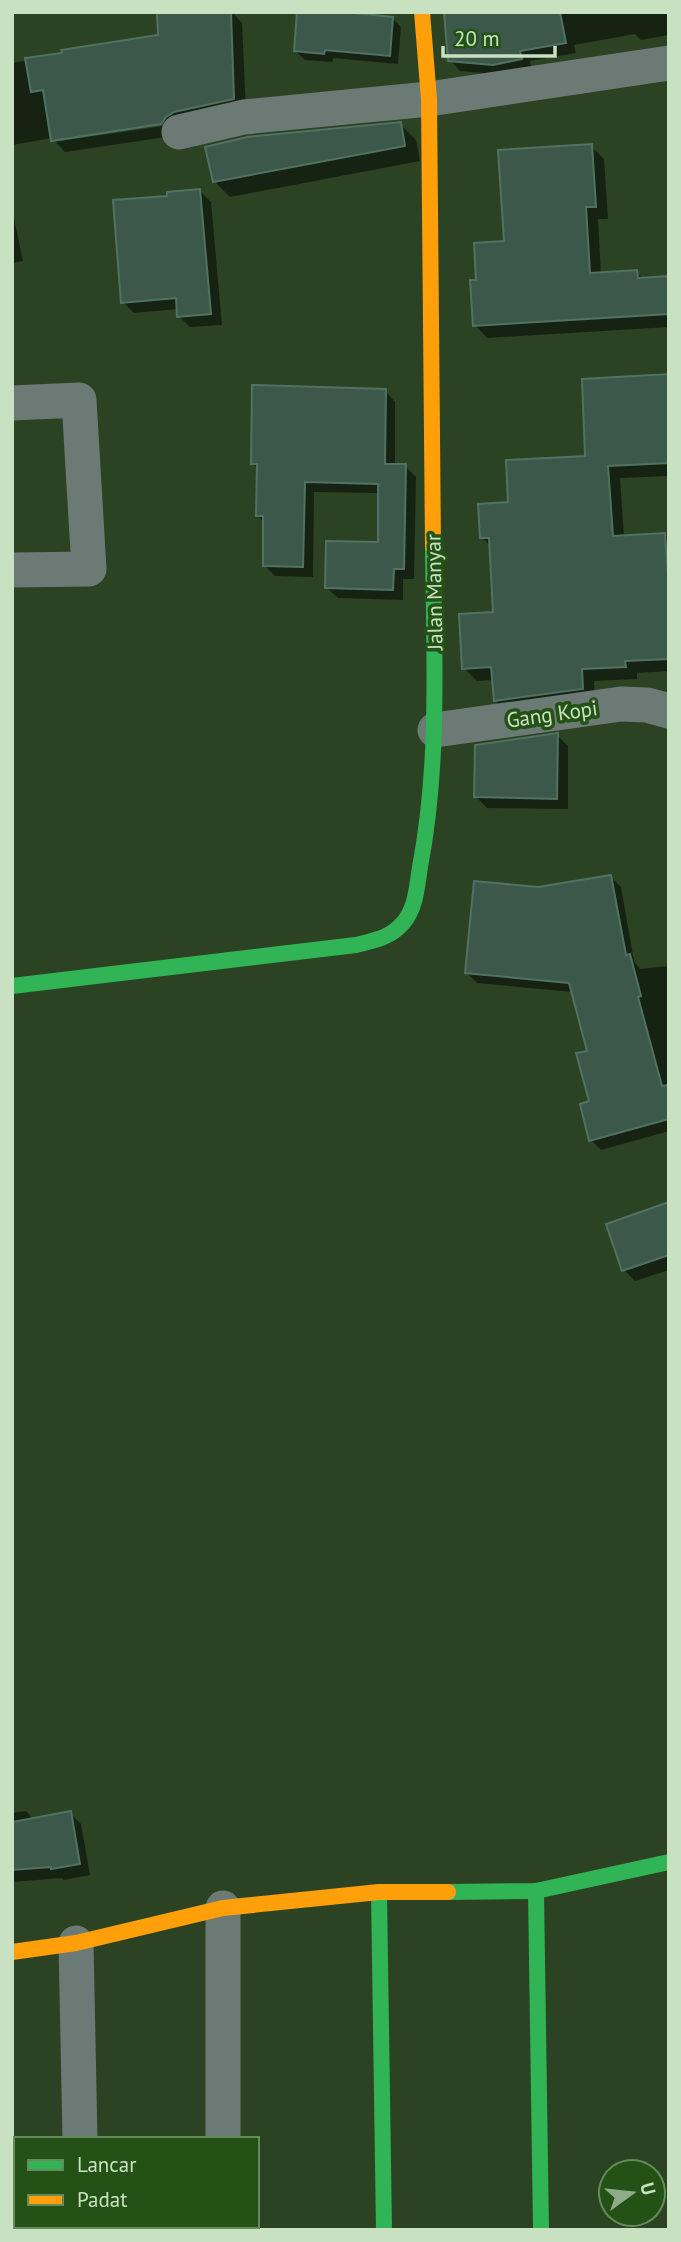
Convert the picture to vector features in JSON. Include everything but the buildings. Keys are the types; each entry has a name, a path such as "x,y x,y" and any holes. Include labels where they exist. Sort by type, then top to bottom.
{"street":[{"name":"Jalan Manyar","path":"12,986 356,945 388,937 404,922 413,907 427,832 435,730 429,99 422,12"},
{"path":"179,132 244,117 429,99 669,63"},
{"path":"12,403 79,400 89,569 12,570"},
{"name":"Gang Kopi","path":"435,730 621,704 647,705 669,711"},
{"path":"12,1952 76,1943 223,1908 379,1892 536,1891 669,1862"},
{"path":"536,1891 541,2230"},
{"path":"379,1892 384,2230"},
{"path":"223,1908 223,2137"},
{"path":"76,1943 80,2137"}],"traffic: fast":[{"path":"12,986 356,945 387,935 403,923 411,911 415,897 431,788 435,667 433,546"},
{"path":"448,1892 536,1891 669,1862"},
{"path":"536,1891 541,2230"},
{"path":"379,1892 384,2230"}],"traffic: slow":[{"path":"422,12 429,99 433,546"},
{"path":"12,1952 76,1943 223,1908 379,1892 448,1892"}]}
